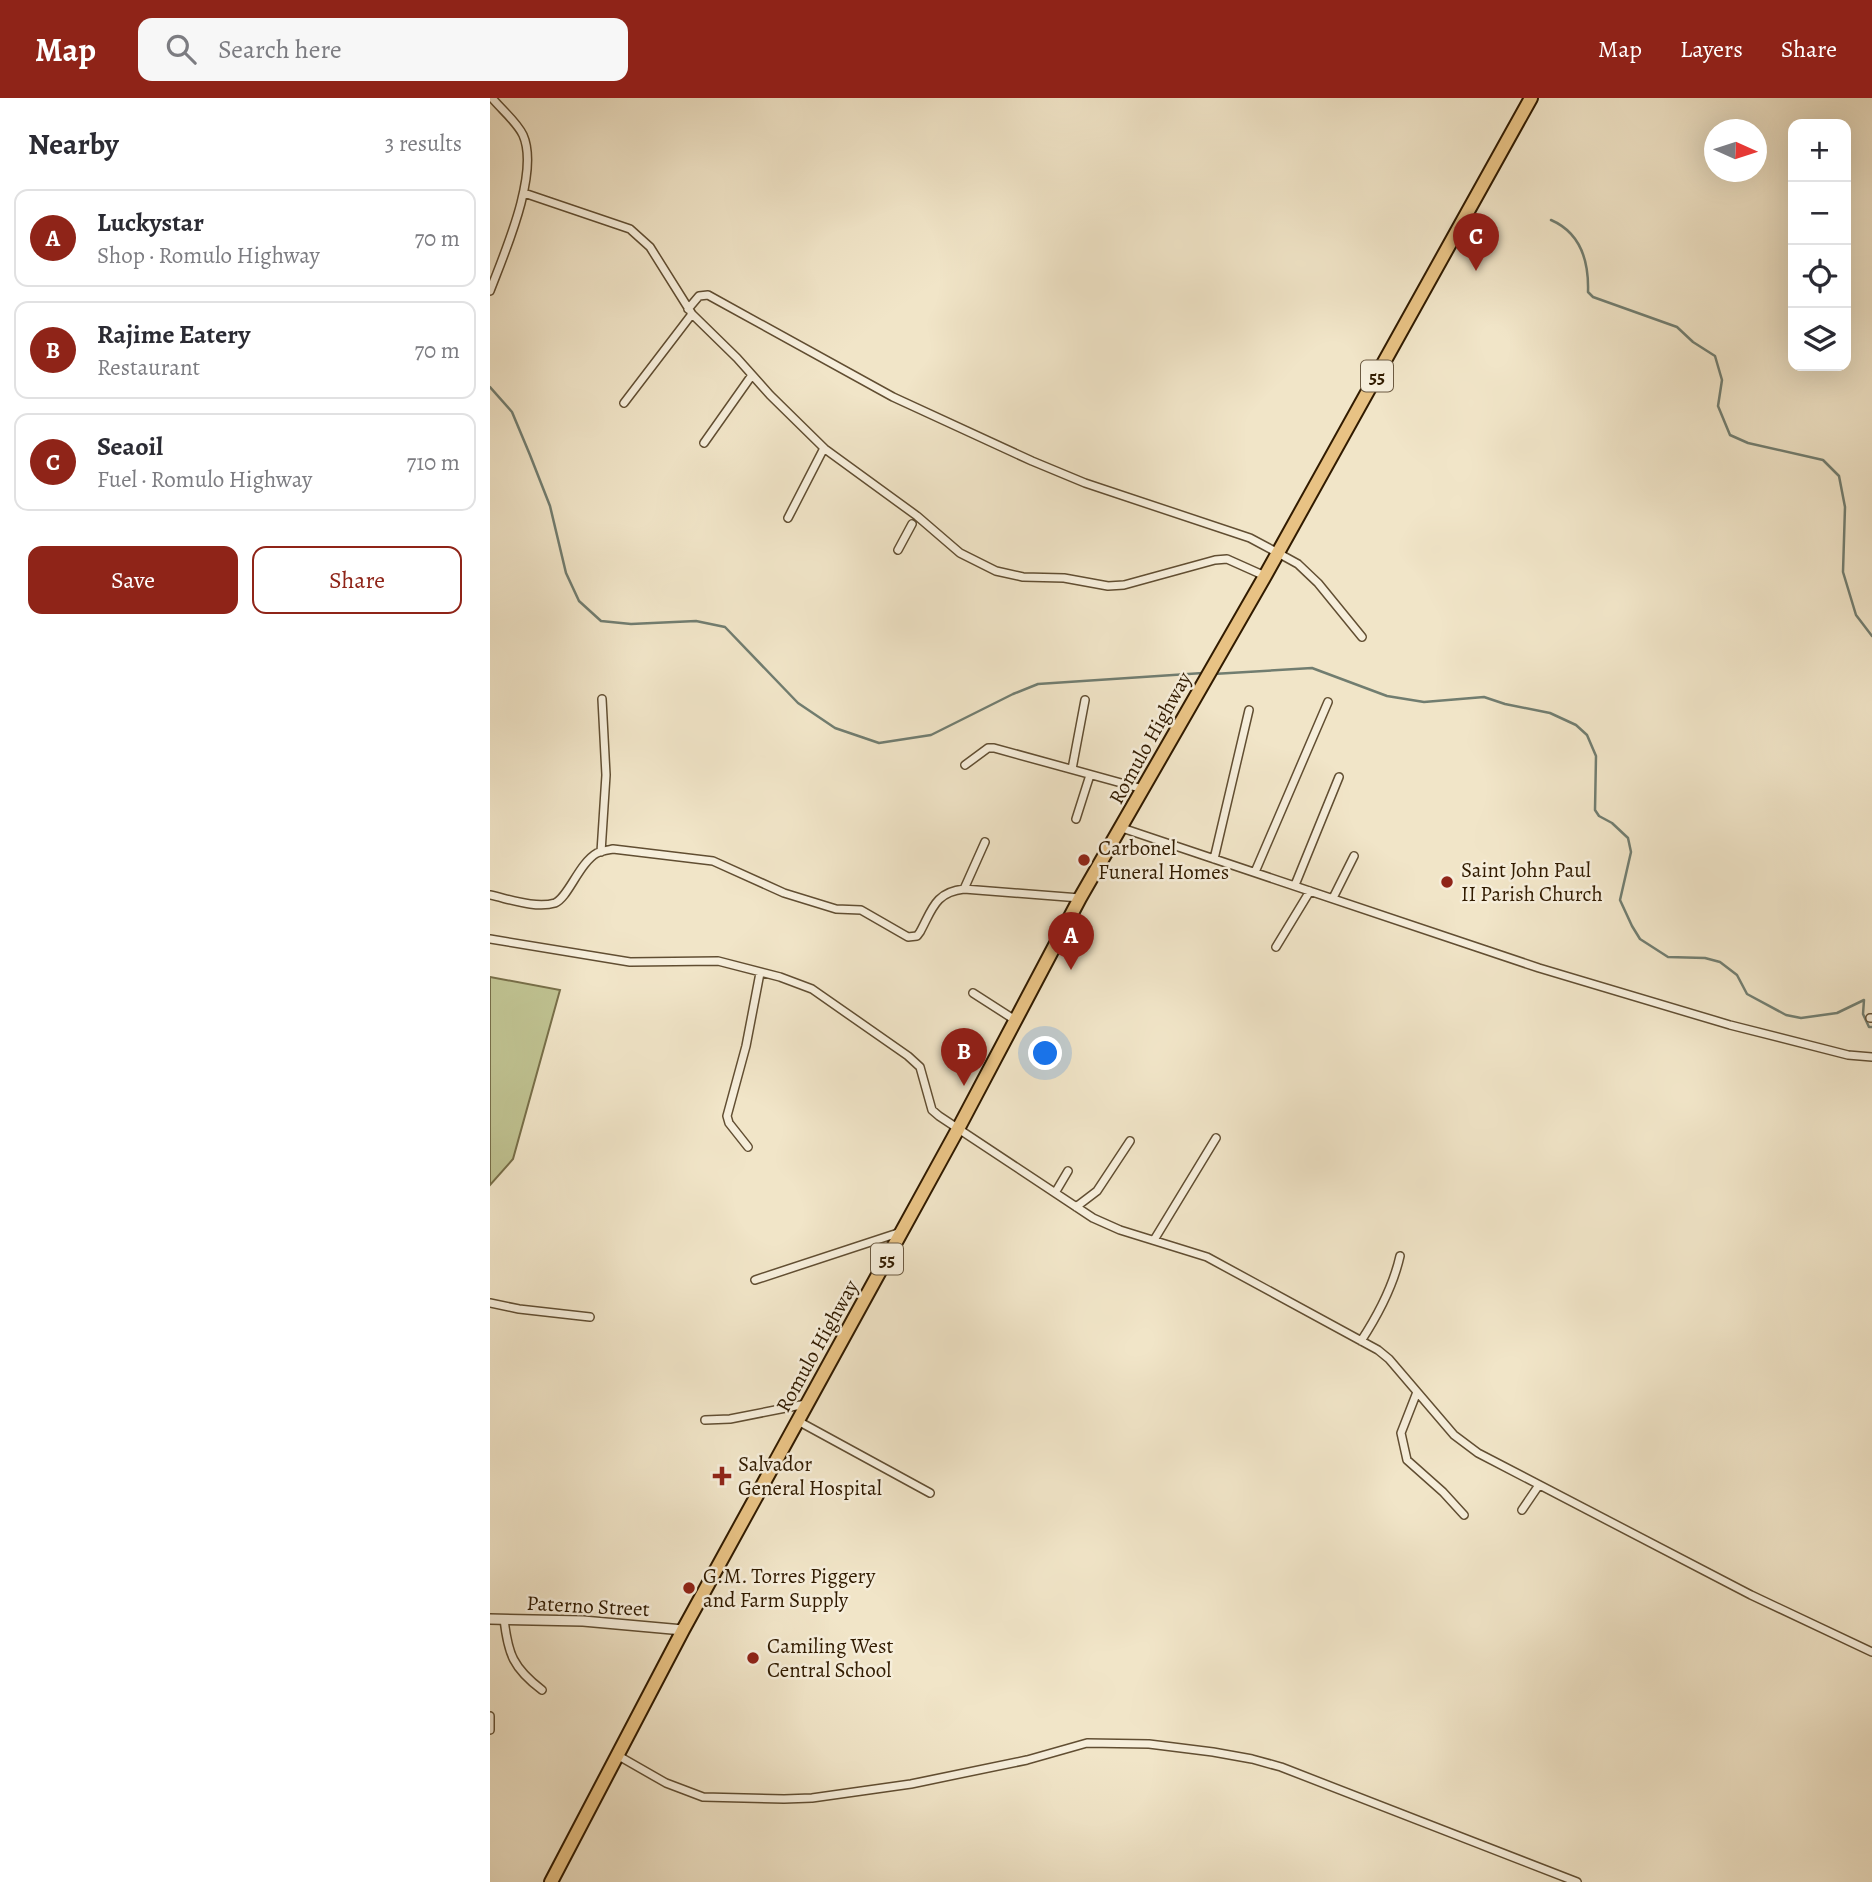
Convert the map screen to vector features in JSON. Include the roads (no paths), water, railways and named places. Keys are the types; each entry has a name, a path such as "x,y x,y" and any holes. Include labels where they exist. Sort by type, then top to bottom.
{"highway":[{"name":"Romulo Highway","path":"551,1882 683,1630 958,1129 1080,898 1278,553 1531,98"}],"street":[{"path":"490,291 524,193 526,149 522,134 492,98"},
{"path":"524,193 630,229 650,247 690,311 824,447 960,553 996,571 1023,577 1064,578 1108,586 1124,585 1227,559 1265,576"},
{"path":"624,403 699,296 708,295 893,397 1032,461 1096,486 1250,538 1297,564 1318,583 1362,637"},
{"path":"704,443 752,375"},
{"path":"788,518 824,447"},
{"path":"898,550 915,520"},
{"path":"601,852 606,775 602,699"},
{"path":"1072,769 1085,699"},
{"path":"1255,873 1328,702"},
{"path":"1214,859 1249,710"},
{"path":"965,765 988,748 994,748 1143,789"},
{"path":"1076,819 1090,775"},
{"path":"1294,885 1339,777"},
{"path":"1122,828 1539,968 1717,1021 1848,1055 1872,1057"},
{"path":"964,889 985,842"},
{"path":"490,895 530,903 552,904 560,901 581,867 601,852 613,849 713,862 784,893 836,909 861,910 908,937 916,936 920,932 944,894 964,889 1080,898"},
{"path":"1333,898 1354,856"},
{"path":"1276,947 1310,891"},
{"path":"490,939 630,962 718,961 798,982 812,989 920,1067 932,1110 1076,1207 1108,1226 1207,1257 1361,1341 1384,1355 1464,1444 1751,1595 1872,1652"},
{"path":"748,1147 729,1124 727,1116 746,1046 760,973"},
{"path":"973,993 1016,1020"},
{"path":"1154,1240 1216,1138"},
{"path":"1076,1207 1097,1191 1130,1141"},
{"path":"1055,1193 1068,1171"},
{"path":"755,1280 901,1232"},
{"path":"1361,1341 1396,1274 1400,1256"},
{"path":"490,1303 590,1317"},
{"path":"1417,1392 1401,1433 1407,1460 1464,1515"},
{"path":"705,1420 730,1419 807,1404"},
{"path":"798,1421 930,1493"},
{"path":"1522,1510 1539,1485"},
{"name":"Paterno Street","path":"490,1619 583,1621 683,1630"},
{"path":"504,1619 509,1652 529,1681 542,1690"},
{"path":"490,1716 490,1730"},
{"path":"617,1755 666,1783 703,1797 783,1799 812,1798 911,1784 1027,1760 1087,1742 1149,1744 1213,1752 1281,1767 1577,1882"}],"waterway":[{"path":"1551,220 1570,232 1581,249 1587,270 1588,292 1593,297 1677,327 1693,342 1715,356 1722,380 1718,406 1730,435 1748,443 1823,460 1839,476 1845,507 1843,572 1856,615 1872,636"},
{"path":"490,387 512,412 530,455 550,506 566,573 579,601 601,621 631,624 696,621 725,627 798,703 835,728 879,743 931,735 1038,684 1203,673"},
{"path":"1213,674 1312,668 1387,696 1424,702 1484,697 1550,713 1576,725 1587,735 1596,756 1595,810 1628,838 1631,852 1620,900 1640,939 1668,957 1705,958 1720,962 1737,975 1747,994 1786,1015 1801,1018 1837,1013 1864,1000 1863,1014 1869,1027 1872,1027"}],"place":[{"name":"Seaoil","path":"1476,271"},
{"name":"Carbonel Funeral Homes","path":"1084,860"},
{"name":"Saint John Paul II Parish Church","path":"1447,882"},
{"name":"Luckystar","path":"1071,970"},
{"name":"Rajime Eatery","path":"964,1086"},
{"name":"Salvador General Hospital","path":"722,1476"},
{"name":"G.M. Torres Piggery and Farm Supply","path":"689,1588"},
{"name":"Camiling West Central School","path":"753,1658"}]}
